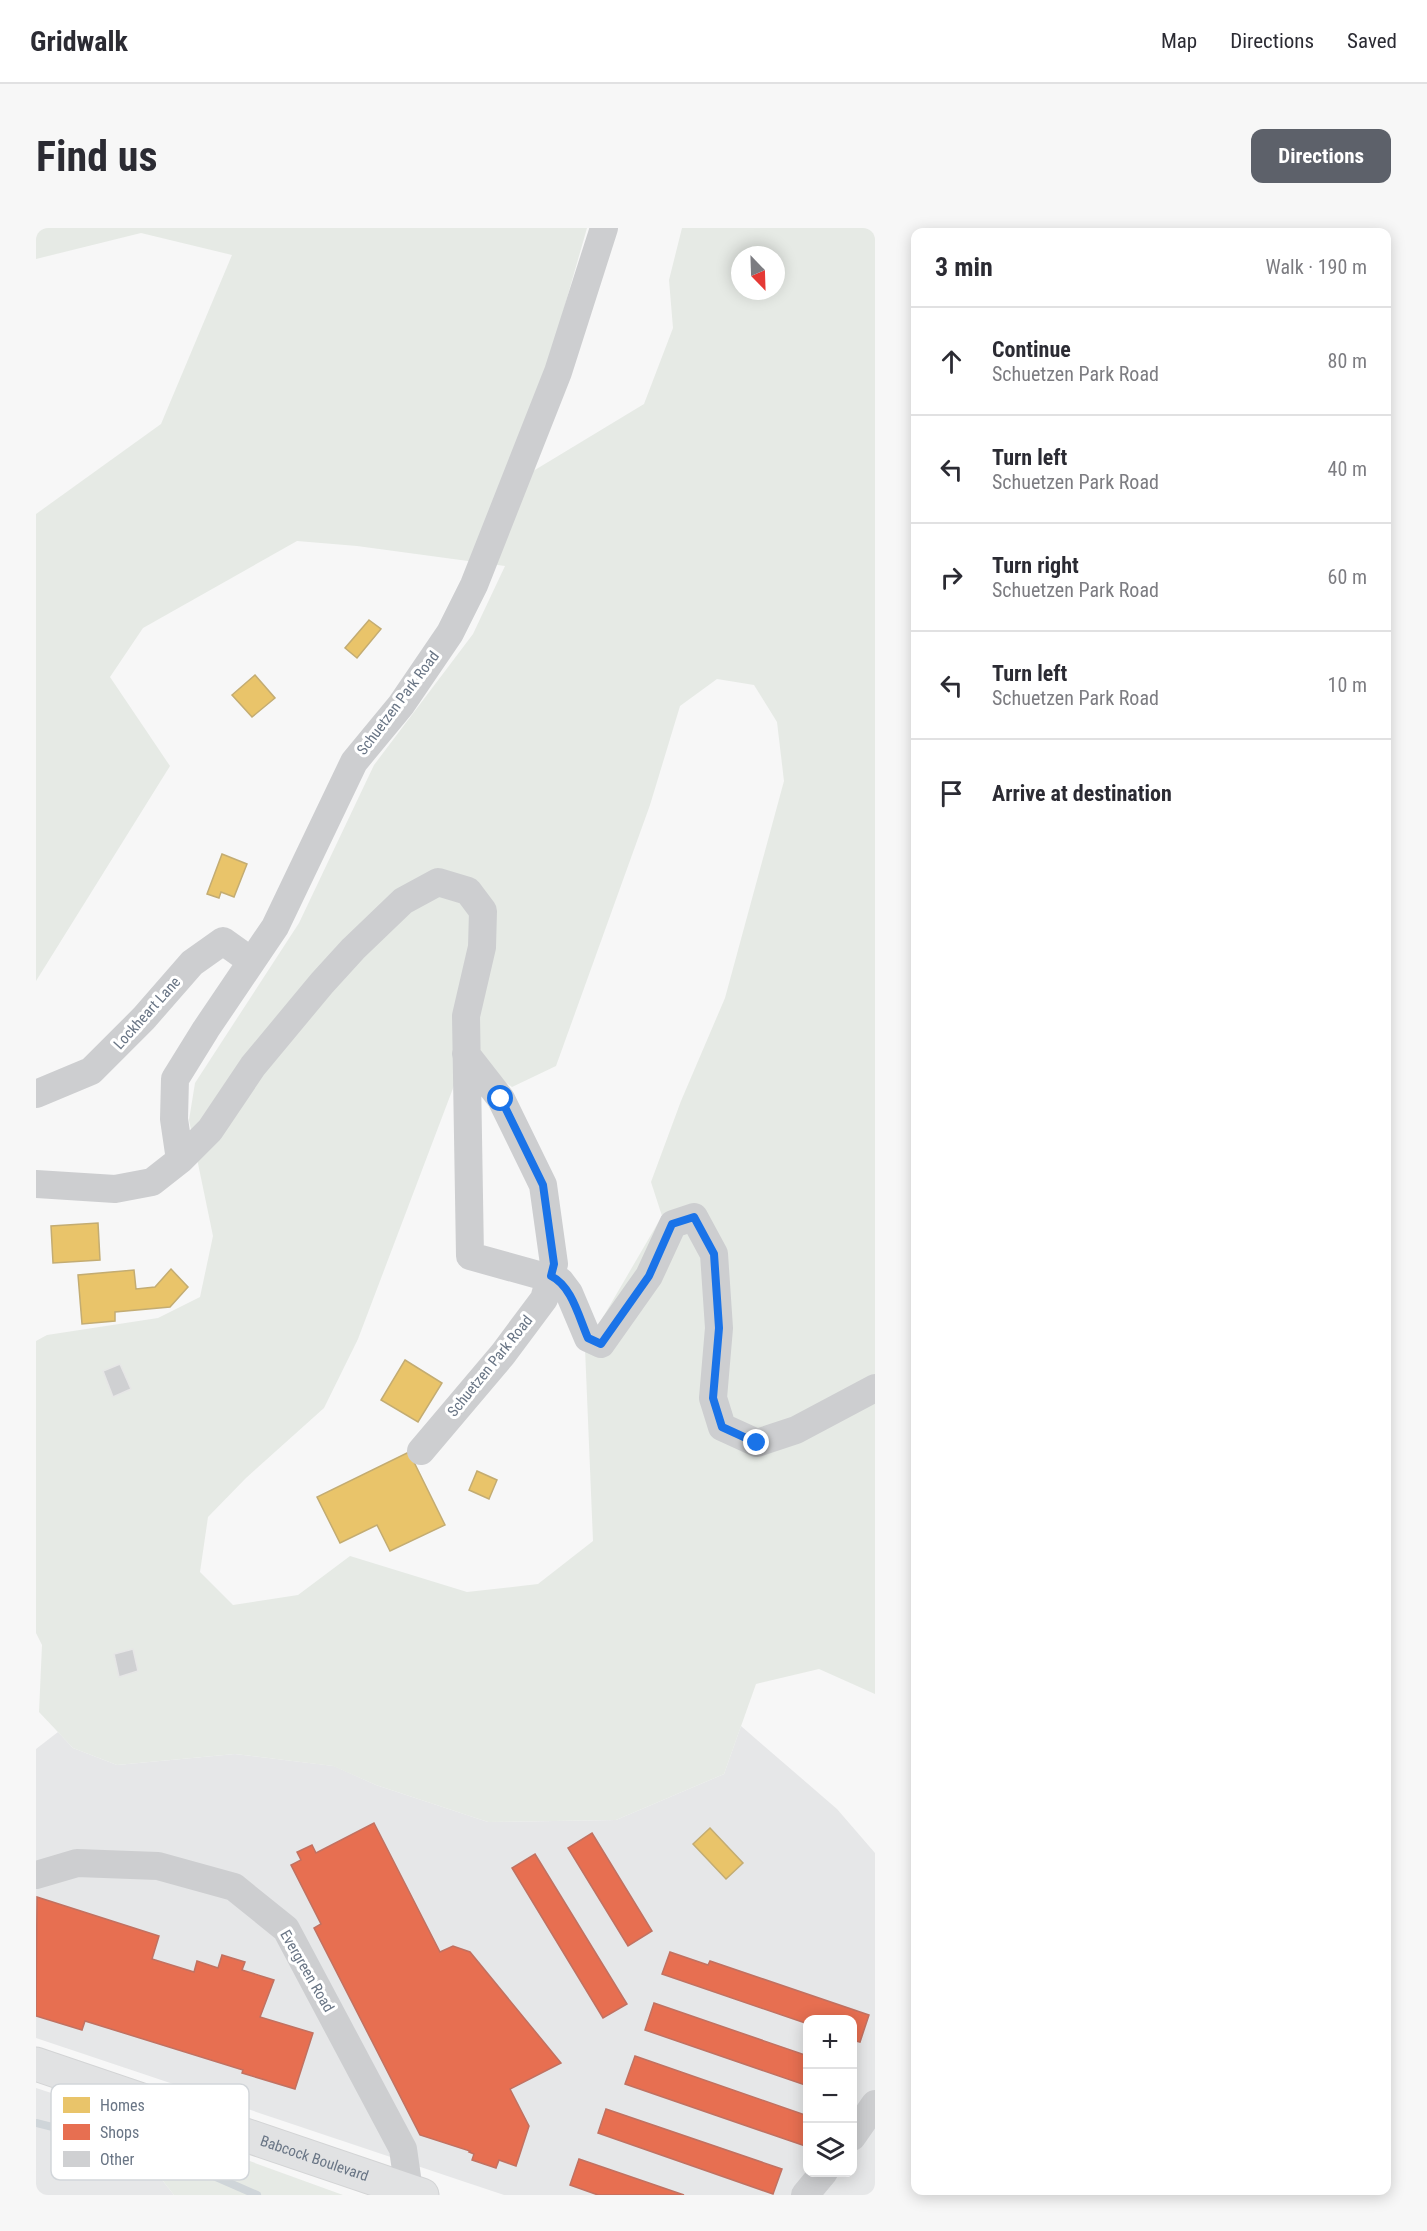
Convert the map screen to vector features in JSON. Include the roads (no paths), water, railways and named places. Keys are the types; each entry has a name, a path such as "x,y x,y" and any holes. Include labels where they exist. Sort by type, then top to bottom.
{"main road":[{"name":"Babcock Boulevard","path":"36,2064 95,2084"},
{"name":"Babcock Boulevard","path":"249,2136 416,2193"}],"street":[{"name":"Schuetzen Park Road","path":"180,1160 174,1119 175,1079 275,927 354,762 401,705 450,633 474,585 558,372 604,228"},
{"path":"36,1184 115,1189 152,1182 180,1160 210,1130 253,1066 322,983 403,901 438,882 468,891 483,911 482,947 466,1016 470,1256 551,1276 560,1281 569,1293 588,1338 601,1344 649,1276 672,1224 694,1217 714,1254 719,1328 713,1398 722,1427 757,1443 796,1430 875,1388"},
{"name":"Lockheart Lane","path":"36,1094 92,1071 144,1018 192,963 224,941 251,961"},
{"name":"Schuetzen Park Road","path":"421,1451 503,1354 544,1299 554,1264 543,1185 501,1099 466,1054"},
{"name":"Evergreen Road","path":"36,1875 77,1863 158,1866 234,1887 286,1929 403,2149 416,2193"},
{"path":"857,2130 875,2104"},
{"path":"805,2195 820,2177"}],"waterway":[{"path":"36,2123 51,2127"},
{"path":"223,2180 257,2195"}]}
